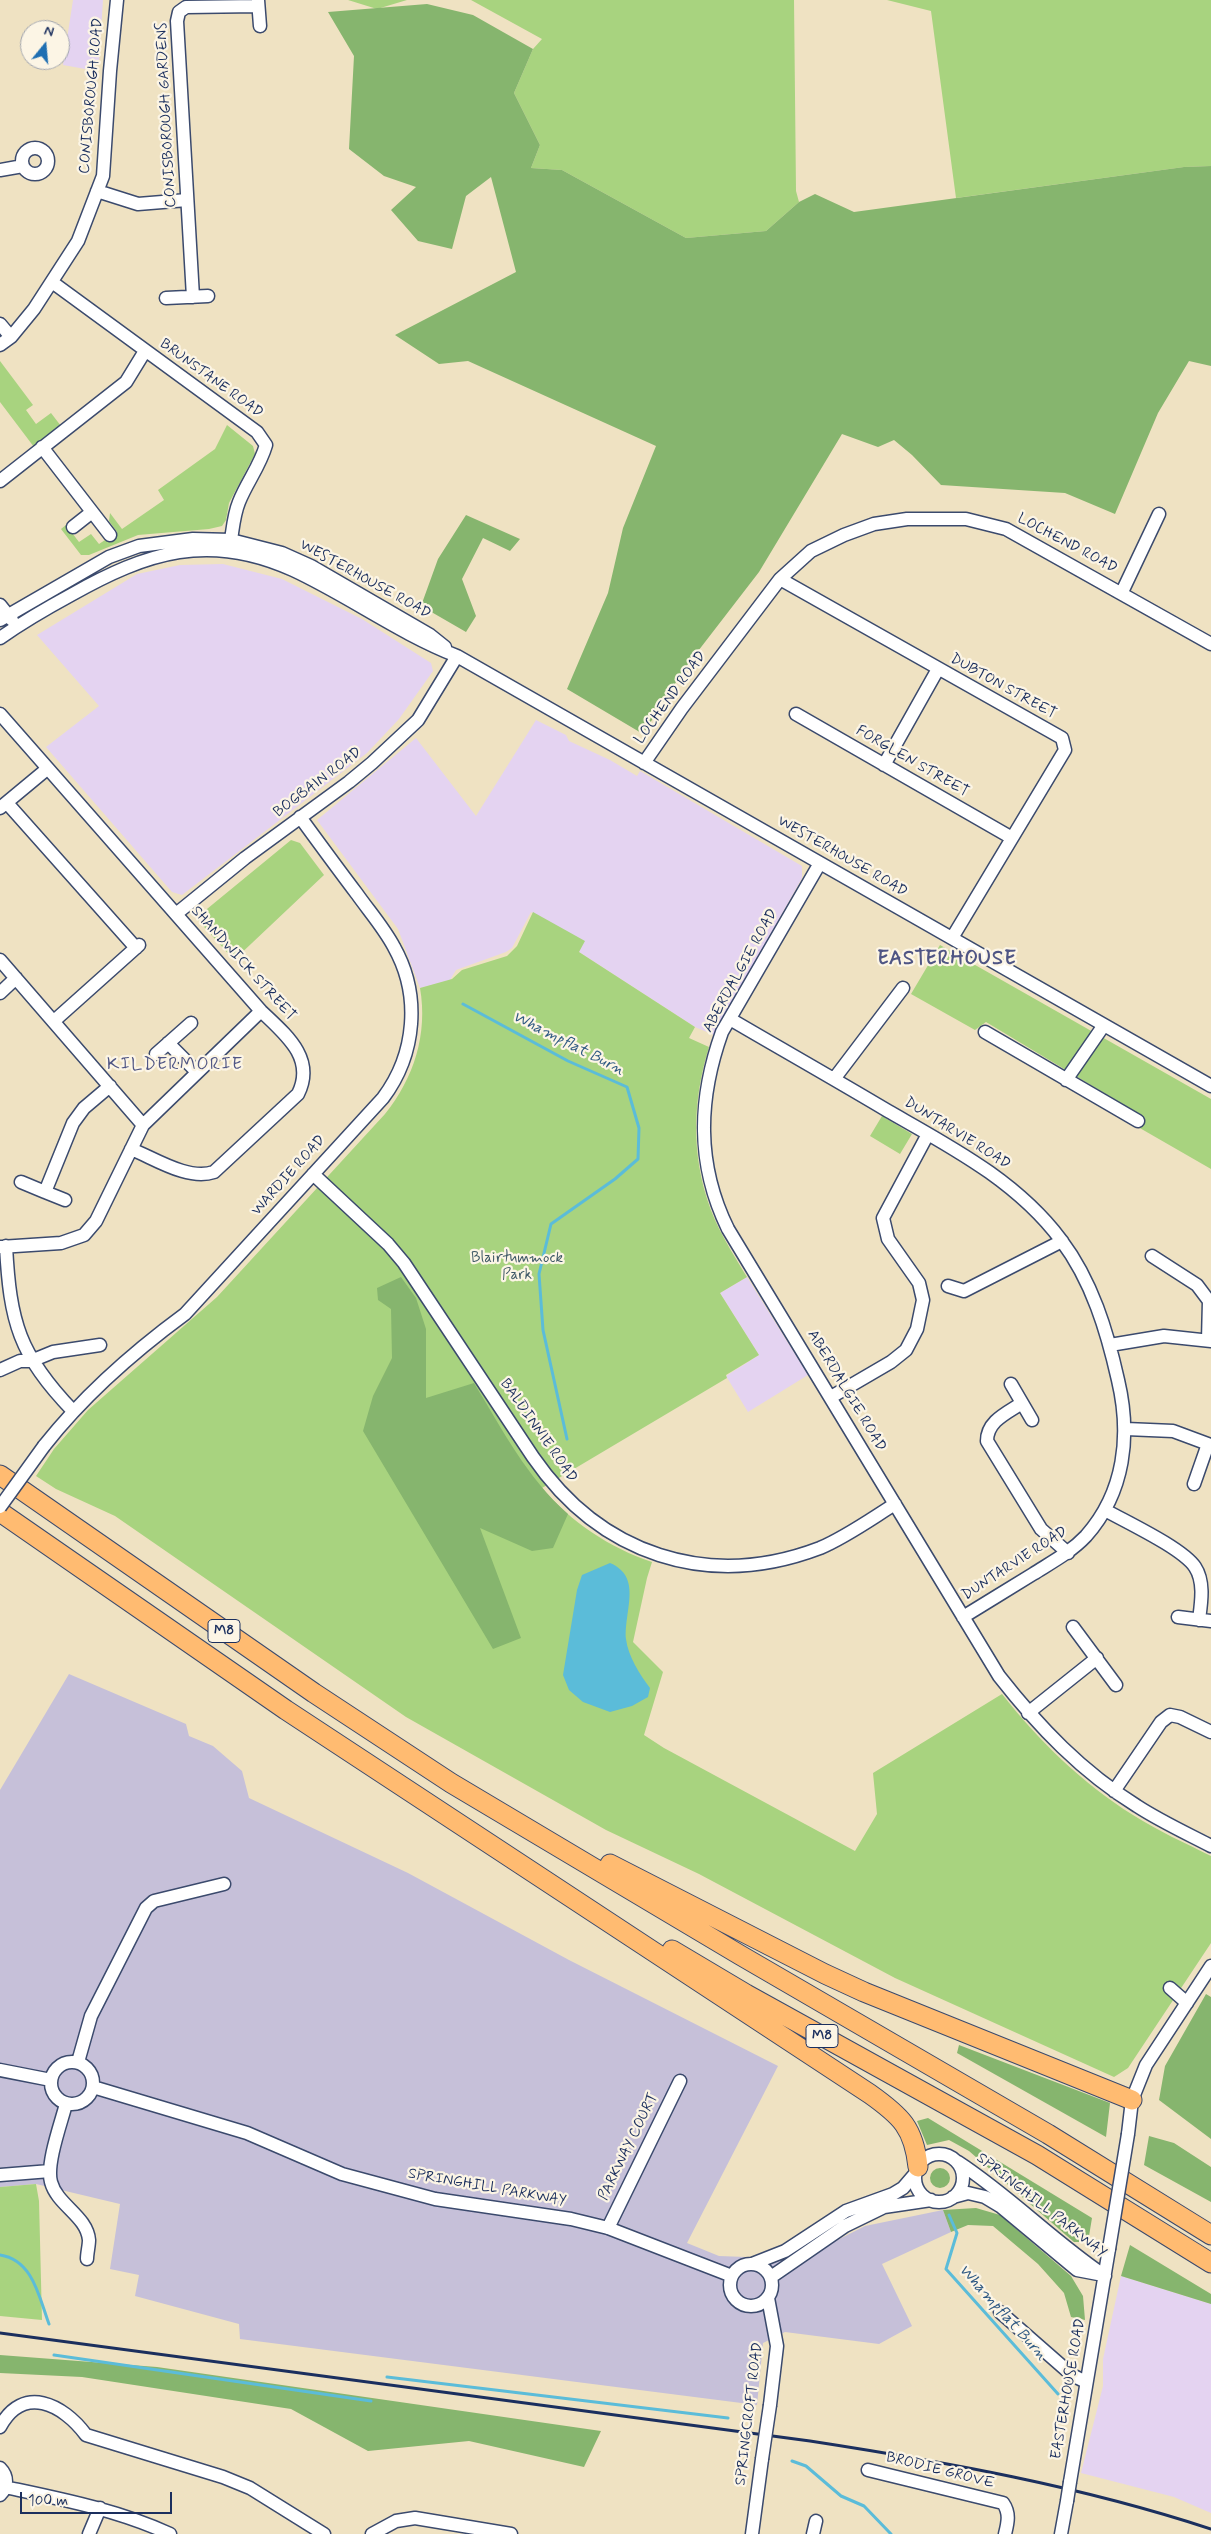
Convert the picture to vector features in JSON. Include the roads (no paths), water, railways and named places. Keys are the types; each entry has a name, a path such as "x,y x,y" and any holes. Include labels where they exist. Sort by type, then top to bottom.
{"highway":[{"name":"M8","path":"0,1475 314,1693 451,1783 732,1950 1048,2134 1211,2235"},
{"name":"M8","path":"0,1512 184,1641 886,2106 902,2120 910,2131 914,2140 916,2171"},
{"path":"451,1783 825,1974 898,2006 1132,2100"},
{"name":"M8","path":"435,1807 746,1994 1037,2155 1211,2263"}],"street":[{"name":"CONISBOROUGH ROAD","path":"5,341 52,282 78,241 103,176 117,0"},
{"path":"258,3 260,26"},
{"name":"CONISBOROUGH GARDENS","path":"193,297 177,21 179,12 186,7 258,3"},
{"path":"0,170 23,166"},
{"path":"97,191 138,204 187,200"},
{"name":"BRUNSTANE ROAD","path":"52,282 257,432 266,445 261,459 239,501 234,516 232,540"},
{"path":"166,298 208,296"},
{"path":"0,324 5,341"},
{"path":"0,481 126,382 145,351"},
{"path":"42,447 110,535"},
{"path":"73,527 92,512"},
{"path":"1122,592 1159,514"},
{"name":"LOCHEND ROAD","path":"644,763 682,708 780,578 812,551 844,535 874,524 907,519 966,519 1006,529 1122,592 1211,644"},
{"name":"WESTERHOUSE ROAD","path":"3,613 100,561 139,546 193,539 232,540 282,552 311,566 430,635 457,656 1211,1086"},
{"name":"WESTERHOUSE ROAD","path":"0,638 15,627 125,566 153,556 184,551 222,551 272,561 295,571 426,644 457,656"},
{"name":"DUBTON STREET","path":"780,578 1062,738 1065,750 952,938"},
{"path":"3,613 15,627"},
{"name":"BOGBAIN ROAD","path":"176,914 245,858 350,782 418,720 457,656"},
{"path":"884,765 938,669"},
{"name":"SHANDWICK STREET","path":"0,714 262,1011 293,1043 304,1068 304,1082 298,1094 218,1169 208,1174 186,1172 130,1149"},
{"name":"FORGLEN STREET","path":"796,714 1012,838"},
{"path":"47,769 3,806 138,946 54,1021"},
{"name":"WARDIE ROAD","path":"0,1507 44,1446 73,1411 112,1372 185,1314 390,1088 406,1054 412,1014 410,991 395,947 300,818"},
{"name":"ABERDALGIE ROAD","path":"820,863 730,1019 715,1052 704,1099 705,1154 710,1181 728,1229 999,1676 1028,1713 1073,1759 1114,1791 1158,1819 1211,1846"},
{"path":"0,960 143,1124"},
{"path":"0,993 16,978"},
{"path":"834,1079 903,988"},
{"path":"73,1411 31,1362 15,1321 3,1247 61,1243 84,1235 96,1221 143,1124 262,1011"},
{"name":"DUNTARVIE ROAD","path":"730,1019 928,1134 1007,1185 1062,1241 1080,1270 1102,1318 1120,1391 1126,1429 1121,1467 1105,1510 1086,1536 1068,1553 963,1617"},
{"path":"156,1054 191,1023"},
{"path":"1066,1080 1104,1025"},
{"path":"985,1032 1138,1121"},
{"path":"168,1043 197,1072"},
{"path":"45,1192 73,1123 84,1108 110,1086"},
{"path":"831,1397 891,1362 906,1350 917,1329 923,1300 920,1283 888,1239 883,1218 928,1134"},
{"name":"BALDINNIE ROAD","path":"312,1174 388,1244 404,1262 532,1456 555,1486 590,1520 617,1536 643,1549 683,1561 720,1566 757,1564 822,1547 895,1504"},
{"path":"21,1182 65,1200"},
{"path":"948,1286 964,1291 1062,1241"},
{"path":"1110,1345 1164,1336 1210,1340 1209,1301 1197,1284 1152,1256"},
{"path":"0,1370 20,1361 31,1362 53,1352 100,1345"},
{"path":"1011,1384 1032,1420"},
{"path":"1022,1403 994,1422 987,1431 987,1441 1041,1529 1068,1553"},
{"path":"1126,1429 1174,1431 1209,1440 1194,1484"},
{"path":"1105,1510 1186,1556 1197,1569 1205,1621 1178,1617"},
{"path":"1073,1627 1116,1685"},
{"path":"1028,1713 1097,1658"},
{"path":"1114,1791 1161,1722 1170,1715 1180,1717 1211,1732"},
{"path":"78,2062 91,2016 146,1908 154,1901 224,1884"},
{"path":"1132,2100 1146,2065 1211,1966"},
{"path":"1170,1988 1187,2003"},
{"path":"71,2062 78,2062 88,2069 93,2081 93,2087 90,2094 80,2103 66,2104 52,2092 51,2080 57,2067 71,2062"},
{"path":"0,2070 51,2080"},
{"name":"PARKWAY COURT","path":"608,2228 680,2081"},
{"name":"SPRINGHILL PARKWAY","path":"93,2087 247,2133 342,2174 435,2198 571,2219 608,2228 732,2276"},
{"name":"EASTERHOUSE ROAD","path":"1061,2534 1105,2276 1132,2100"},
{"path":"66,2104 50,2171 52,2183 58,2196 82,2222 89,2238 87,2259"},
{"name":"SPRINGHILL PARKWAY","path":"752,2264 784,2251 846,2212 904,2188 922,2160 936,2154 944,2154 958,2162 1018,2206 1072,2253 1105,2276"},
{"name":"SPRINGHILL PARKWAY","path":"953,2197 959,2192 963,2177 958,2162"},
{"path":"0,2175 50,2171"},
{"path":"916,2171 918,2190 931,2200"},
{"name":"SPRINGHILL PARKWAY","path":"771,2277 846,2226 884,2207 931,2200 938,2202 968,2194 985,2198 1000,2206 1077,2270 1105,2276"},
{"path":"752,2264 763,2268 771,2277 772,2288 768,2298 763,2303 750,2307 737,2301 730,2290 732,2276 740,2267 752,2264"},
{"name":"SPRINGCROFT ROAD","path":"752,2534 778,2346 768,2298"},
{"path":"1000,2312 1072,2375 1086,2382"},
{"path":"0,2427 6,2416 24,2404 36,2402 54,2406 74,2418 86,2435 223,2477 250,2488 324,2534"},
{"path":"0,2468 6,2479 3,2491 100,2508 137,2520 170,2534"},
{"name":"BRODIE GROVE","path":"868,2470 1003,2503 1008,2515 1005,2534"},
{"path":"89,2534 100,2508"},
{"path":"372,2534 396,2521 415,2518 511,2534"},
{"path":"813,2534 816,2521"}],"water":[{"path":"610,1563 620,1569 626,1577 629,1586 630,1596 626,1628 627,1645 635,1665 650,1688 648,1697 632,1706 610,1712 583,1702 569,1690 563,1675 577,1590 582,1575"}],"waterway":[{"name":"Whampflat Burn","path":"463,1004 568,1061 627,1087 639,1128 638,1159 615,1179 551,1224 539,1274 543,1330 567,1439"},
{"name":"Whampflat Burn","path":"949,2215 957,2233 946,2269 1058,2394"},
{"path":"0,2255 11,2258 27,2272 38,2292 49,2324"},
{"path":"54,2355 371,2401"},
{"path":"387,2377 728,2418"},
{"path":"792,2461 806,2466 841,2496 864,2506 891,2534"}],"railway":[{"path":"0,2333 861,2449 962,2467 1062,2488 1112,2500 1211,2529"}],"district":[{"name":"EASTERHOUSE","path":"947,960"},
{"name":"KILDERMORIE","path":"175,1065"}],"park label":[{"name":"Blairtummock Park","path":"517,1268"}]}
